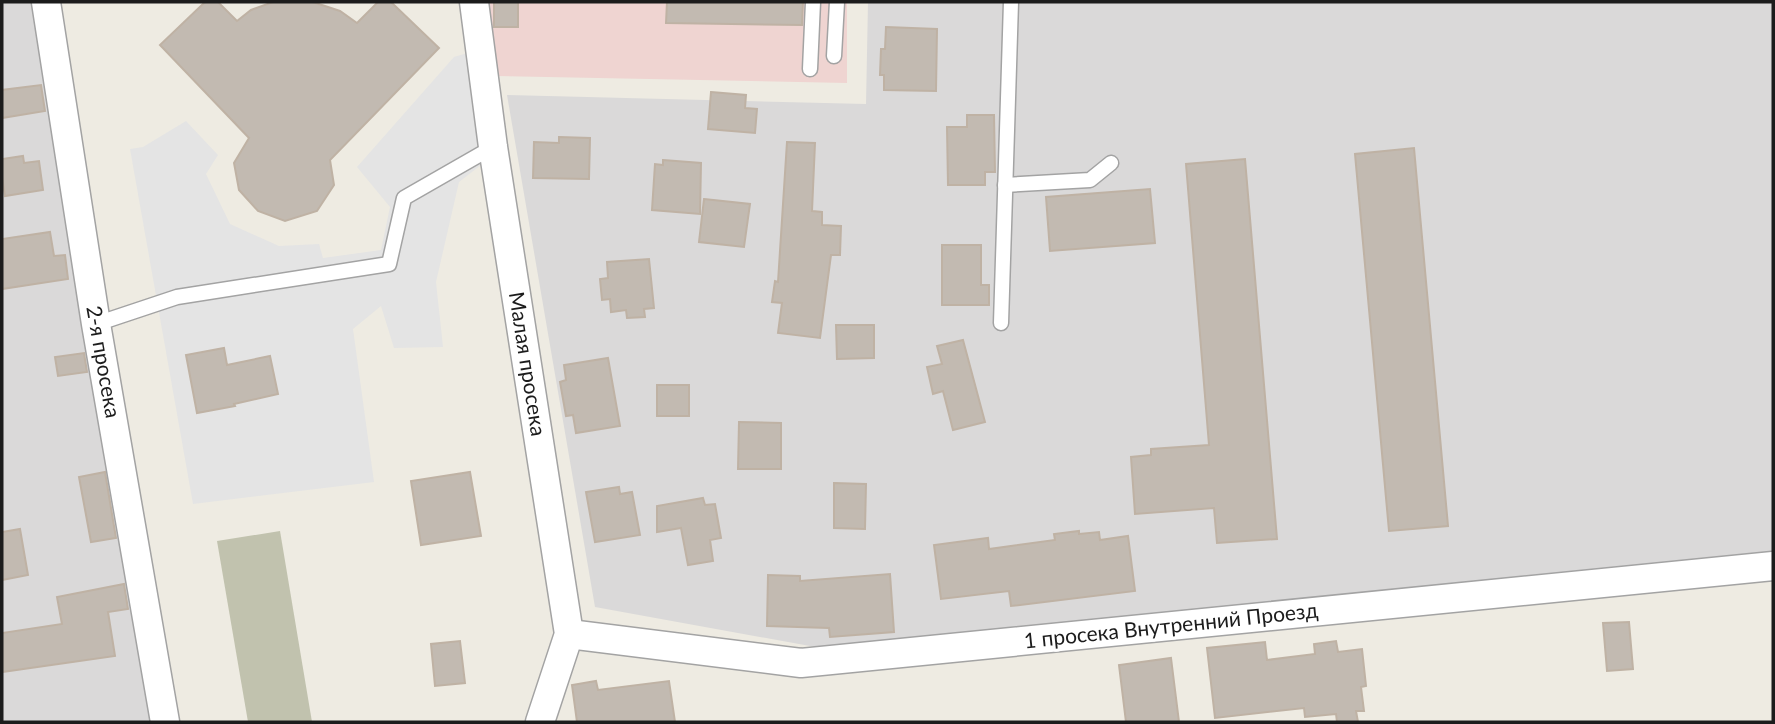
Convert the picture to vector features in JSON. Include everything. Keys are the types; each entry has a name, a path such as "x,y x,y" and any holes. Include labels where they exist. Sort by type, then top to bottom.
{"street":[{"name":"2-я просека","path":"46,2 96,324 164,722"},
{"name":"Малая просека","path":"474,2 493,147 569,634 540,722"},
{"name":"1 просека Внутренний Проезд","path":"569,634 802,663 1773,566"}],"lane":[{"path":"810,69 813,2"},
{"path":"834,56 837,2"},
{"path":"1000,323 1011,2"},
{"path":"96,324 177,297 389,264 404,198 493,147"},
{"path":"1005,185 1090,180 1111,163"}],"shaded area":[{"path":"2,2 41,2 160,722 2,722"},
{"path":"485,2 847,2 847,83 497,76"},
{"path":"868,2 1773,2 1773,560 821,648 595,607 507,95 866,104"},
{"path":"468,53 481,165 459,182 436,282 443,347 394,348 381,306 353,329 374,482 193,504 130,149 143,147 186,121 218,155 206,174 230,224 279,246 319,244 323,258 381,250 390,207 357,167 454,57"},
{"path":"280,531 312,722 248,722 217,541"}],"building":[{"path":"205,2 218,2 237,21 251,10 273,2 313,2 340,11 357,23 378,2 391,2 439,48 330,160 334,185 317,211 285,221 258,211 239,190 234,163 249,138 160,45"},
{"path":"494,2 518,2 518,27 494,27"},
{"path":"667,2 803,2 802,25 666,23"},
{"path":"886,27 937,29 936,91 884,90 884,75 880,75 881,49 885,49"},
{"path":"41,85 45,111 2,118 2,90"},
{"path":"711,92 746,95 745,108 757,109 755,133 708,129"},
{"path":"967,115 994,115 995,172 985,172 985,185 948,185 947,127 967,127"},
{"path":"559,137 590,138 589,179 533,178 534,142 559,143"},
{"path":"787,142 815,143 812,211 822,212 822,225 841,226 840,255 831,255 820,338 778,333 782,303 772,302 775,281 778,282"},
{"path":"1414,148 1448,526 1389,531 1355,154"},
{"path":"23,156 24,163 39,161 43,190 5,196 2,159"},
{"path":"1245,159 1277,539 1217,543 1214,508 1135,514 1131,457 1151,455 1151,449 1209,445 1186,164"},
{"path":"663,160 701,163 700,214 652,210 655,164 663,165"},
{"path":"1150,189 1155,243 1050,251 1046,197"},
{"path":"704,199 750,204 744,247 699,242"},
{"path":"50,232 54,256 65,255 68,279 2,289 2,239"},
{"path":"942,245 981,245 981,285 989,285 989,305 942,305"},
{"path":"649,259 654,308 644,309 645,317 627,318 626,310 611,312 610,299 602,300 600,279 608,278 607,262"},
{"path":"836,325 874,325 874,358 837,359"},
{"path":"963,340 985,422 953,430 943,391 933,394 927,367 942,364 937,346"},
{"path":"224,348 227,365 270,356 278,394 197,413 186,355"},
{"path":"84,353 87,372 58,376 55,357"},
{"path":"608,358 620,426 576,433 573,415 566,416 560,382 566,380 564,365"},
{"path":"657,385 689,385 689,416 657,416"},
{"path":"739,422 781,423 781,469 738,469"},
{"path":"105,472 116,538 91,542 79,477"},
{"path":"470,472 481,536 421,545 411,481"},
{"path":"834,483 866,484 865,529 834,528"},
{"path":"619,487 620,494 632,492 640,535 595,542 586,492"},
{"path":"703,498 705,505 715,504 721,538 710,540 713,561 688,565 681,528 657,532 657,506"},
{"path":"20,529 28,575 2,580 2,532"},
{"path":"1079,531 1079,534 1099,532 1100,540 1128,536 1135,591 1011,606 1009,591 941,599 934,545 988,538 989,549 1055,540 1054,534"},
{"path":"890,574 894,632 830,637 829,628 767,626 768,575 800,576 800,581"},
{"path":"124,584 128,609 108,612 115,656 2,672 2,633 62,624 57,597"},
{"path":"1629,622 1633,669 1607,671 1603,623"},
{"path":"460,641 465,683 435,686 431,644"},
{"path":"1336,641 1338,652 1362,649 1366,686 1361,687 1364,711 1356,711 1358,722 1337,722 1336,714 1305,717 1304,708 1215,718 1207,648 1265,642 1267,660 1315,654 1314,644"},
{"path":"1171,658 1179,722 1126,722 1119,665"},
{"path":"596,681 598,690 669,681 675,722 577,722 572,685"}]}
